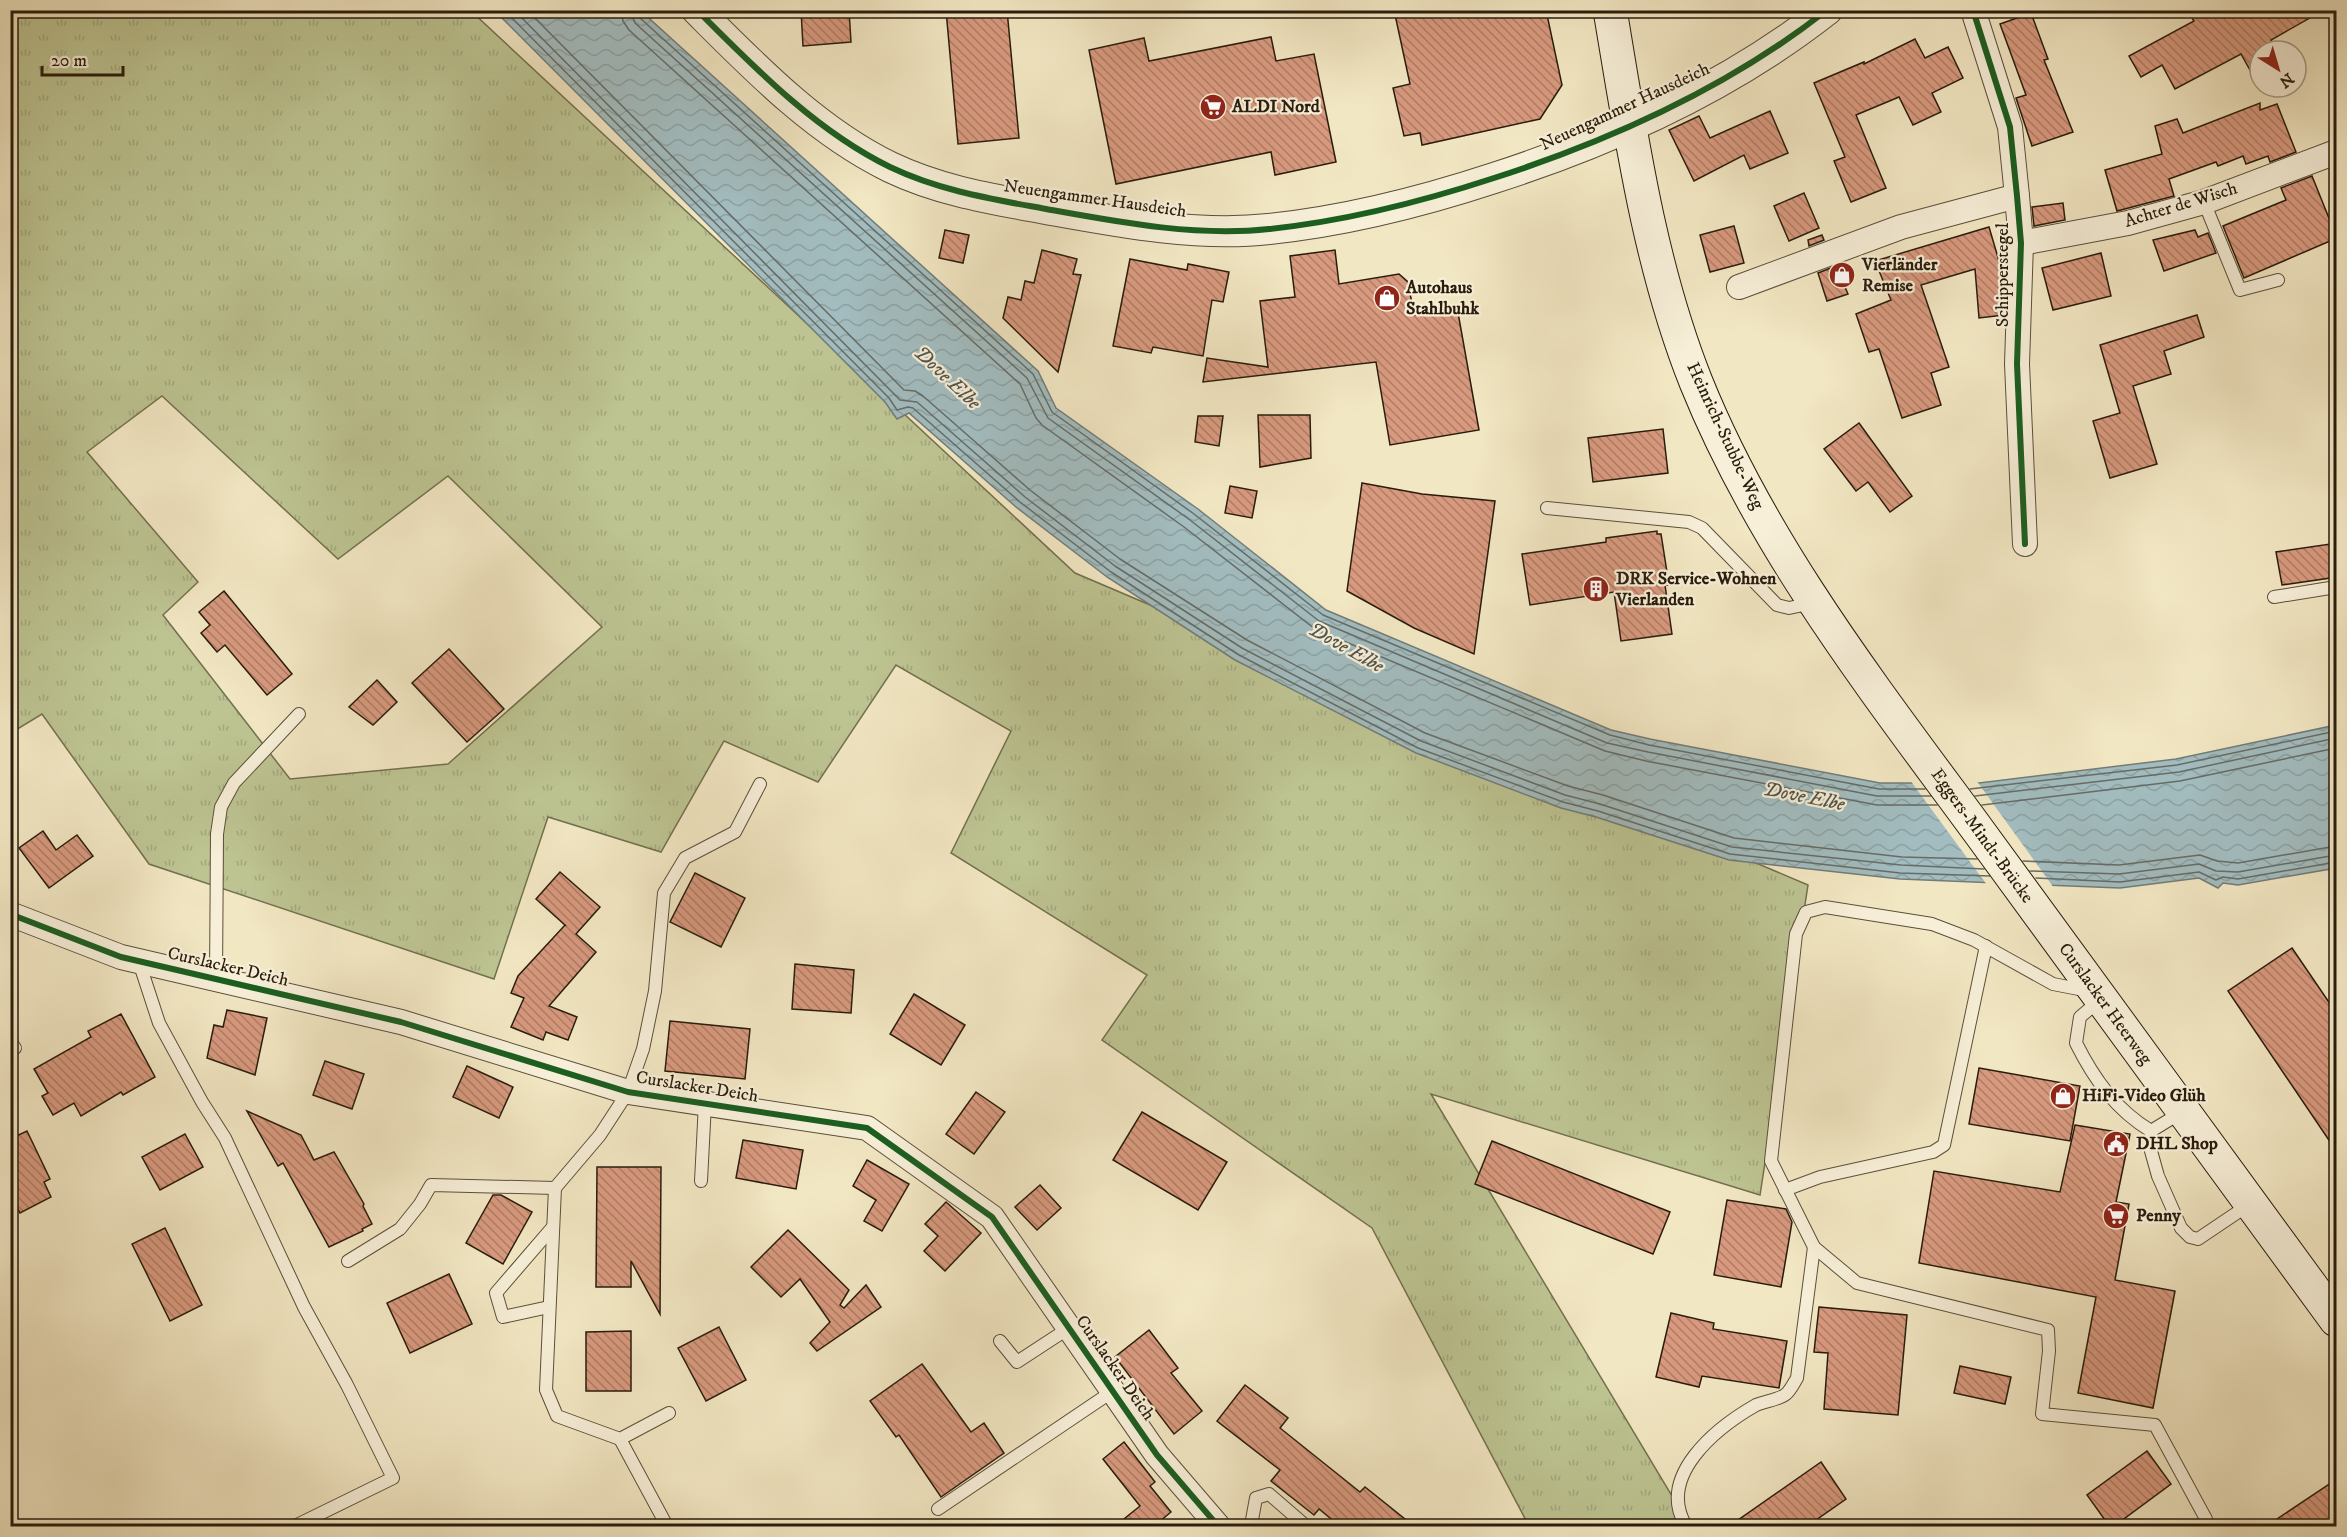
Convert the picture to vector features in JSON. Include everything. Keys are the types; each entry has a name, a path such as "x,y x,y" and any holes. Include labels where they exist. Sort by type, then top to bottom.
{"main road":[{"name":"Heinrich-Stubbe-Weg","path":"1610,10 1647,216 1662,275 1696,381 1745,486 1814,603 1920,751"},
{"name":"Eggers-Mindt-Brücke","path":"1920,751 2044,920"},
{"name":"Curslacker Heerweg","path":"2044,920 2337,1320"}],"street":[{"name":"Neuengammer Hausdeich","path":"697,10 738,52 804,111 856,149 927,183 959,193 1141,225 1219,231 1268,230 1366,214 1431,199 1543,162 1630,126 1736,72 1827,10"},
{"name":"Schipperstegel","path":"1973,10 2010,127 2017,196 2021,243 2017,364 2025,544"},
{"name":"Achter de Wisch","path":"2021,243 2128,223 2204,202 2337,152"},
{"path":"1739,287 1901,227 2017,196"},
{"name":"Curslacker Deich","path":"10,914 121,957 401,1022 628,1092 867,1128 992,1217 1157,1455 1218,1527"}],"lane":[{"path":"2204,202 2240,290 2278,280"},
{"path":"1547,508 1689,522 1702,528 1777,605 1789,608 1814,603"},
{"path":"2274,597 2337,587"},
{"path":"216,980 217,834 221,807 234,783 299,714"},
{"path":"667,1527 620,1439 557,1416 546,1390 555,1188 600,1135 628,1092 643,1049 655,991 664,893 685,858 735,832 760,784"},
{"path":"2151,1131 2116,1105 2076,1043 2080,1017 2098,996 2053,984 1986,946 1932,924 1825,907 1806,912 1796,934 1771,1161 1814,1246 1857,1283 2048,1330 2049,1351 2042,1414 2155,1425 2206,1519 2207,1527"},
{"path":"1785,1190 1820,1177 1934,1152 1944,1145 1986,946"},
{"path":"139,962 159,1023 202,1102 225,1138 304,1307 347,1384 393,1478 295,1527"},
{"path":"701,1181 705,1103"},
{"path":"2151,1131 2183,1111"},
{"path":"2151,1131 2151,1150 2158,1176 2181,1228 2190,1237 2198,1239 2251,1203"},
{"path":"348,1261 400,1228 420,1204 431,1185 555,1188"},
{"path":"549,1307 503,1317 496,1293 552,1227"},
{"path":"1686,1527 1679,1514 1680,1480 1692,1458 1728,1423 1758,1404 1786,1394 1797,1378 1814,1246"},
{"path":"1000,1341 1017,1362 1069,1328"},
{"path":"938,1509 1113,1390"},
{"path":"620,1439 669,1413"},
{"path":"1255,1527 1252,1520 1256,1498 1269,1494 1306,1527"}],"green space":[{"path":"11,11 471,11 1075,573 1808,885 1760,1195 1431,1094 1690,1526 1529,1526 1372,1228 1102,1040 1147,975 951,853 1011,731 896,665 818,782 724,741 661,852 548,817 494,979 149,864 42,714 11,733","holes":["162,396 338,559 448,476 602,627 448,764 290,779 163,615 198,582 87,452"]}],"water":[{"name":"Dove Elbe","path":"495,11 641,11 1038,371 1056,408 1198,509 1326,610 1611,730 1880,783 1979,783 2176,759 2336,725 2336,868 2238,885 2223,883 2218,888 2199,878 2120,888 1900,879 1729,860 1561,808 1416,753 1235,660 1107,577 1016,507 909,413 897,419 885,402"}],"pier":[{"path":"1910,780 1976,780 2054,888 1987,885"}],"building":[{"path":"801,10 849,10 851,42 803,46"},
{"path":"946,10 1007,10 1019,138 958,144"},
{"path":"1394,10 1546,10 1562,85 1540,119 1422,145 1420,133 1404,136 1393,88 1410,84"},
{"path":"2207,10 2324,10 2273,39 2248,39 2248,67 2241,54 2175,89 2162,65 2141,77 2129,56 2194,21 2192,18"},
{"path":"2031,13 2048,59 2044,60 2073,132 2032,146 2016,98 2026,95 2000,24"},
{"name":"ALDI Nord","path":"1271,37 1276,61 1314,54 1336,162 1275,175 1271,152 1116,184 1089,50 1144,38 1149,61"},
{"path":"1915,39 1925,58 1948,47 1963,78 1932,93 1941,112 1913,125 1899,97 1856,115 1886,188 1851,202 1834,161 1845,157 1814,83 1864,62 1864,64"},
{"path":"2260,103 2260,110 2277,104 2296,152 2270,162 2268,156 2246,164 2243,156 2218,166 2216,162 2169,179 2174,196 2117,211 2105,170 2162,154 2155,126 2177,119 2183,133"},
{"path":"1770,111 1788,153 1750,169 1744,155 1694,181 1669,130 1699,116 1710,138"},
{"path":"2312,176 2337,238 2244,278 2223,226 2286,200 2281,188"},
{"path":"1804,193 1819,228 1789,241 1774,206"},
{"path":"2063,203 2065,220 2034,226 2032,207"},
{"path":"1734,226 1744,263 1710,272 1700,235"},
{"path":"1989,227 1999,261 2004,315 1979,318 1975,269 1921,285 1949,367 1931,373 1941,405 1902,418 1879,349 1869,352 1856,314 1891,300 1875,261"},
{"path":"945,230 969,235 963,263 939,258"},
{"path":"2195,230 2198,237 2208,233 2216,253 2164,271 2153,240"},
{"path":"1822,235 1824,240 1809,246 1808,240"},
{"path":"1042,250 1077,259 1073,274 1081,275 1058,372 1003,318 1008,297 1021,300 1025,281 1034,283"},
{"path":"1335,250 1339,284 1399,274 1408,282 1414,315 1457,307 1479,430 1390,445 1376,362 1203,382 1207,358 1268,367 1260,301 1295,297 1290,256"},
{"path":"2101,253 2111,296 2053,310 2042,268"},
{"path":"1130,259 1187,270 1188,264 1229,272 1223,302 1212,300 1203,356 1153,347 1151,353 1113,346"},
{"path":"1836,266 1848,294 1827,301 1818,273"},
{"path":"2197,315 2204,337 2164,351 2171,374 2133,386 2157,464 2110,478 2093,421 2120,413 2100,345"},
{"path":"1258,415 1310,415 1311,458 1260,467"},
{"path":"1198,416 1223,416 1219,446 1195,442"},
{"path":"1859,423 1912,496 1890,512 1868,482 1856,491 1824,449"},
{"path":"1663,429 1668,473 1593,482 1588,438"},
{"path":"1362,483 1422,494 1495,501 1474,654 1414,628 1347,591"},
{"path":"1230,486 1257,491 1252,518 1225,513"},
{"name":"DRK Service-Wohnen Vierlanden","path":"1657,531 1657,534 1661,534 1669,585 1665,585 1672,634 1621,641 1614,592 1530,605 1522,554 1606,542 1606,538"},
{"path":"2337,543 2337,577 2282,585 2276,552"},
{"path":"224,591 292,674 267,695 225,645 217,652 201,633 210,625 199,612"},
{"path":"449,649 504,709 467,742 412,683"},
{"path":"377,680 397,702 373,725 349,707"},
{"path":"43,831 56,850 77,835 93,856 49,888 19,848"},
{"path":"560,872 600,907 576,934 596,952 549,1006 577,1017 568,1040 546,1032 543,1040 511,1027 524,998 511,993 518,976 565,925 536,899"},
{"path":"695,873 745,898 721,947 670,922"},
{"path":"2292,948 2337,1014 2337,1152 2228,991"},
{"path":"795,964 854,970 851,1013 792,1009"},
{"path":"914,994 965,1025 941,1065 890,1034"},
{"path":"227,1010 267,1018 255,1075 207,1058 214,1025 223,1027"},
{"path":"121,1014 155,1077 123,1095 121,1092 81,1116 74,1103 53,1115 42,1096 48,1093 34,1069 91,1037 88,1031"},
{"path":"670,1021 750,1029 745,1079 665,1071"},
{"path":"325,1061 364,1074 352,1109 313,1095"},
{"path":"467,1066 513,1087 499,1118 453,1097"},
{"path":"1979,1068 2080,1086 2070,1141 1969,1124"},
{"path":"976,1092 1005,1112 974,1154 946,1134"},
{"path":"247,1111 301,1135 314,1160 334,1152 364,1204 372,1224 362,1229 363,1231 329,1247 283,1163 278,1166"},
{"path":"1142,1112 1227,1162 1198,1210 1113,1160"},
{"path":"2075,1125 2130,1134 2116,1202 2129,1204 2115,1280 2175,1291 2153,1408 2078,1393 2096,1297 1919,1263 1934,1171 2060,1192"},
{"path":"27,1131 50,1179 44,1182 51,1197 20,1213 10,1193 10,1139"},
{"path":"185,1134 203,1167 160,1190 142,1157"},
{"path":"743,1140 803,1150 796,1189 736,1178"},
{"path":"1492,1141 1670,1212 1653,1254 1475,1184"},
{"path":"867,1160 909,1184 882,1231 864,1221 876,1200 853,1186"},
{"path":"597,1167 661,1167 660,1314 631,1261 631,1287 596,1287"},
{"path":"1040,1185 1061,1208 1037,1230 1015,1207"},
{"path":"493,1195 501,1195 532,1212 503,1264 466,1243"},
{"path":"1727,1200 1786,1209 1792,1222 1781,1287 1714,1275"},
{"path":"946,1202 981,1233 945,1271 924,1251 938,1236 925,1224"},
{"path":"165,1228 202,1305 170,1321 132,1244"},
{"path":"788,1230 849,1290 840,1305 844,1308 866,1285 881,1307 817,1351 810,1343 830,1322 800,1279 781,1297 751,1267"},
{"path":"449,1274 472,1324 410,1353 387,1303"},
{"path":"1819,1307 1907,1315 1898,1415 1824,1409 1828,1353 1814,1352"},
{"path":"1671,1313 1714,1323 1713,1329 1787,1341 1779,1388 1702,1376 1699,1387 1656,1377"},
{"path":"719,1327 746,1380 706,1401 678,1348"},
{"path":"1149,1330 1178,1368 1171,1373 1202,1411 1174,1434 1115,1357"},
{"path":"631,1331 631,1391 586,1391 586,1332"},
{"path":"922,1364 971,1432 984,1423 1004,1453 941,1497 899,1435 896,1437 870,1401"},
{"path":"1960,1366 2011,1377 2005,1404 1954,1393"},
{"path":"1245,1385 1288,1418 1280,1428 1360,1492 1365,1487 1415,1527 1341,1527 1319,1509 1314,1515 1271,1481 1280,1470 1217,1421"},
{"path":"1124,1442 1155,1482 1150,1486 1171,1512 1153,1527 1114,1527 1140,1506 1103,1459"},
{"path":"2147,1451 2171,1484 2110,1527 2087,1495"},
{"path":"1821,1462 1846,1499 1806,1527 1728,1527"},
{"path":"2337,1479 2337,1527 2265,1527"}],"cycle path":[{"path":"697,10 764,76 812,117 863,152 890,167 928,182 966,193 1026,205 1157,227 1213,231 1269,229 1355,216 1439,195 1538,163 1582,147 1668,109 1710,87 1789,38 1827,10"},
{"path":"1973,10 2010,127 2017,196 2021,243 2017,364 2025,544"},
{"path":"10,914 121,957 401,1022 628,1092 867,1128 992,1217 1157,1455 1218,1526"}],"place":[{"name":"ALDI Nord","path":"1213,107"},
{"name":"Vierländer Remise","path":"1842,275"},
{"name":"Autohaus Stahlbuhk","path":"1387,298"},
{"name":"DRK Service-Wohnen Vierlanden","path":"1596,589"},
{"name":"HiFi-Video Glüh","path":"2063,1096"},
{"name":"DHL Shop","path":"2116,1144"},
{"name":"Penny","path":"2116,1216"}]}
